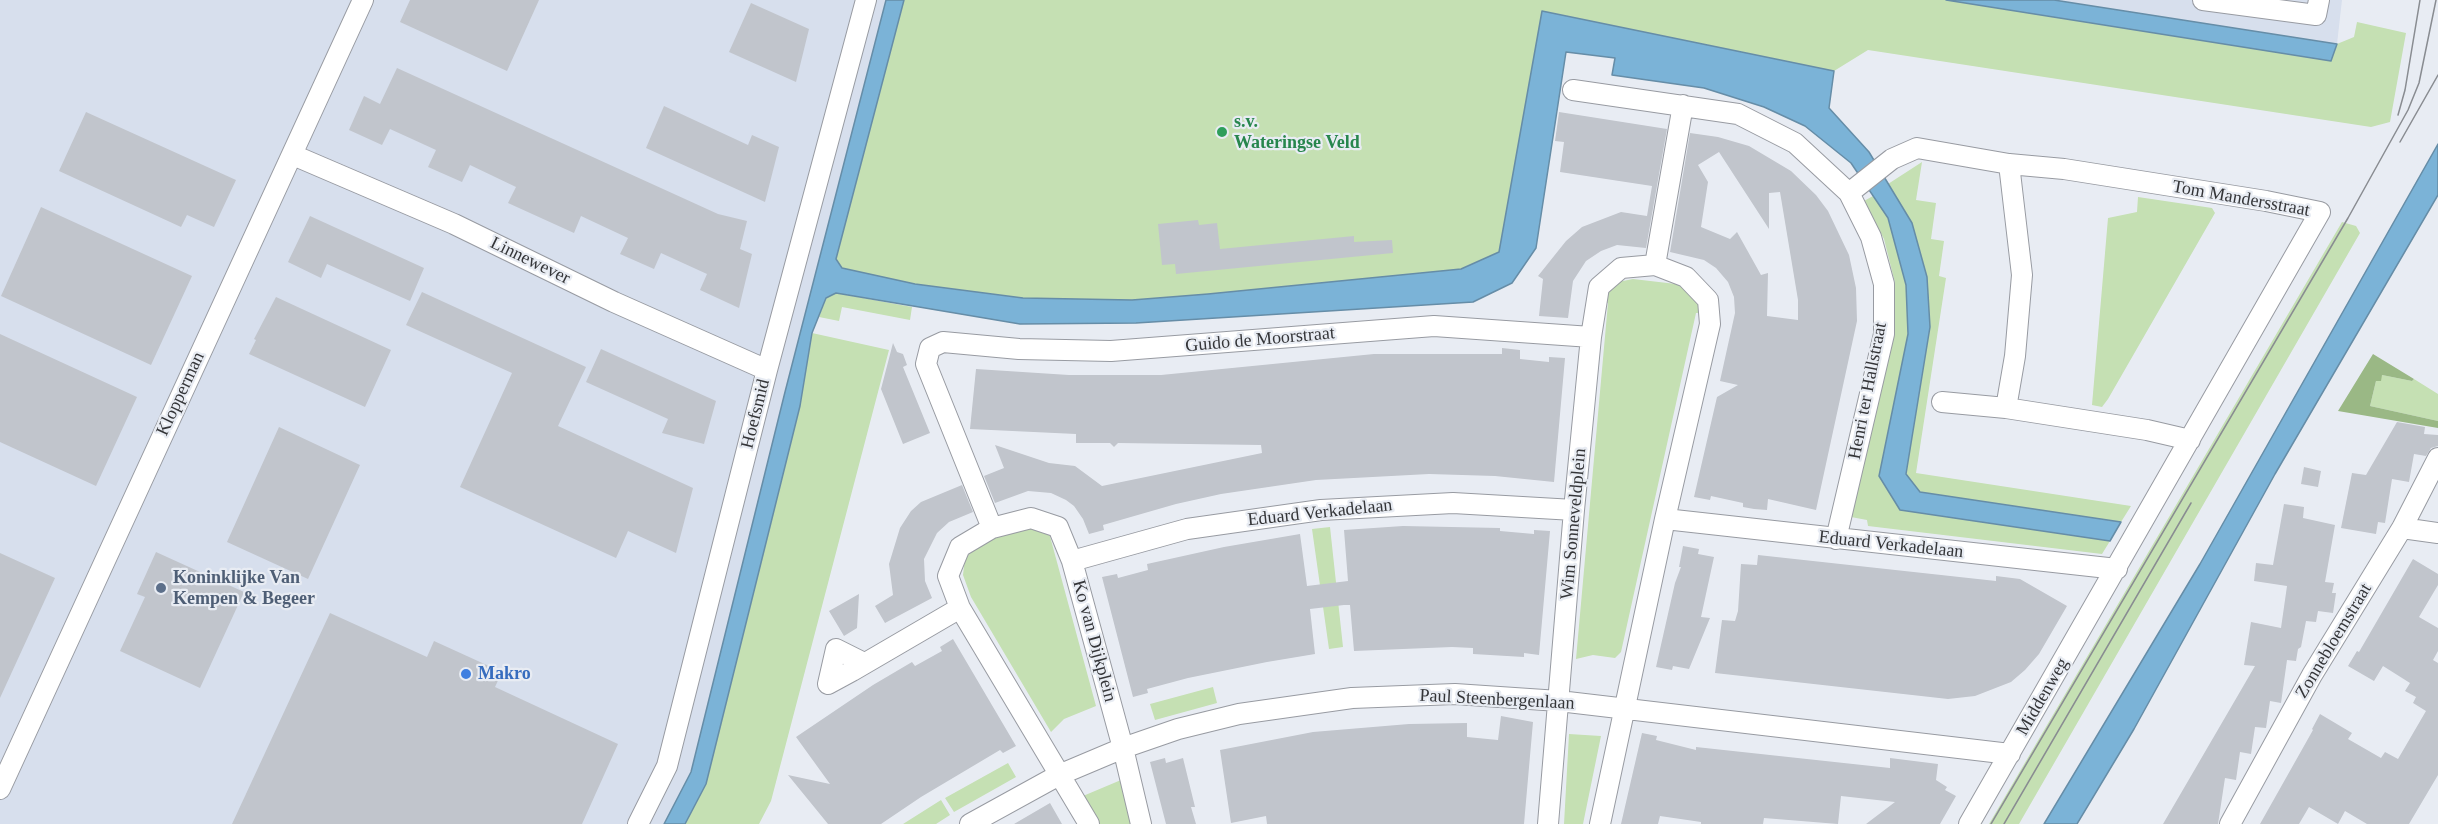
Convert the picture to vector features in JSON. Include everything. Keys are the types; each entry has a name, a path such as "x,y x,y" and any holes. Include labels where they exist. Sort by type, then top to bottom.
{"street":[{"name":"Klopperman","path":"0,789 363,0"},
{"name":"Hoefsmid","path":"638,824 667,766 767,370 866,0"},
{"path":"2203,0 2316,15 2319,0"},
{"name":"Henri ter Hallstraat","path":"1573,90 1738,114 1796,143 1854,189 1884,284 1884,334 1836,539"},
{"path":"1654,265 1683,105"},
{"name":"Tom Mandersstraat","path":"1854,189 1892,159 1917,148 2008,164 2064,169 2266,201 2320,212 2117,569"},
{"name":"Linnewever","path":"292,155 454,224 614,302 767,370"},
{"path":"2006,408 2015,356 2022,274 2008,164"},
{"name":"Wim Sonneveldplein","path":"1548,824 1574,510 1591,337 1599,287 1621,268 1654,265 1686,277 1708,300 1710,324 1665,519 1600,824"},
{"name":"Guido de Moorstraat","path":"992,528 926,364 930,348 943,342 1019,349 1111,351 1434,326 1591,337"},
{"path":"1942,402 2006,408 2147,430 2190,441"},
{"name":"Zonnebloemstraat","path":"2230,824 2312,675 2402,528 2438,458"},
{"name":"Eduard Verkadelaan","path":"1072,561 1187,529 1321,510 1453,503 1574,510"},
{"name":"Ko van Dijkplein","path":"1089,824 960,608 948,576 960,547 992,528 1031,518 1058,527 1072,561 1123,748 1141,824"},
{"name":"Eduard Verkadelaan","path":"1665,519 2117,569"},
{"path":"2402,528 2438,533"},
{"name":"Middenweg","path":"1969,824 2117,569"},
{"path":"864,663 960,608"},
{"name":"Paul Steenbergenlaan","path":"969,824 1059,775 1123,748 1178,729 1239,714 1340,699 1455,694 1559,701 2010,754"}],"shaded area":[{"path":"0,0 886,0 785,392 691,772 664,824 0,824"},
{"path":"2054,0 2342,0 2337,44"}],"green space":[{"name":"s.v. Wateringse Veld","path":"904,0 1946,0 2331,61 2337,44 2354,37 2357,22 2406,33 2390,122 2371,127 1868,50 1834,71 1543,11 1499,252 1462,269 1208,294 1132,300 1024,298 915,284 842,268 836,259"},
{"path":"1922,162 1916,200 1936,203 1931,239 1944,241 1939,276 1946,278 1916,473 2131,506 2121,522 1920,492 1906,474 1930,327 1927,278 1912,223 1888,184"},
{"path":"1873,196 1888,218 1906,285 1908,334 1879,475 1900,510 2110,541 2102,554 1868,526 1867,520 1851,517 1893,340 1895,283 1884,239 1864,201"},
{"path":"2138,197 2212,208 2215,213 2102,407 2092,405 2108,218 2137,212"},
{"path":"2342,222 2356,226 2360,233 2019,824 1989,824"},
{"path":"1633,279 1676,284 1690,291 1702,305 1703,313 1696,313 1621,652 1615,658 1593,655 1576,659 1608,303 1602,301 1607,289 1618,282"},
{"path":"836,293 912,307 910,320 842,307 839,321 819,317 826,298"},
{"path":"812,333 889,350 771,801 759,824 685,824 706,784 800,406"},
{"path":"2373,354 2414,379 2412,381 2382,375 2381,381 2376,381 2370,406 2438,421 2438,428 2338,411"},
{"path":"2382,375 2412,381 2414,379 2438,394 2438,421 2370,406 2376,381"},
{"path":"1030,527 1048,529 1096,706 1064,719 1051,732 971,597 963,575 965,558 982,543 1015,529"},
{"path":"1330,527 1343,647 1329,649 1312,529"},
{"path":"1213,687 1217,703 1155,720 1150,704"},
{"path":"1569,734 1601,736 1583,824 1564,824"},
{"path":"1008,763 1016,777 954,812 945,798"},
{"path":"1121,780 1132,824 1099,824 1083,796"},
{"path":"941,800 950,815 936,824 903,824"}],"water":[{"path":"886,0 904,0 836,259 842,268 915,284 1023,298 1132,300 1208,294 1461,269 1499,252 1542,11 1834,71 1829,108 1869,152 1912,223 1927,277 1930,327 1906,474 1920,492 2121,522 2110,541 1900,510 1879,476 1908,334 1906,285 1888,218 1851,163 1805,126 1764,107 1704,88 1612,75 1615,58 1566,52 1536,248 1512,283 1473,302 1136,323 1020,324 836,293 826,298 812,333 800,406 706,784 685,824 664,824 691,772 785,392"},
{"path":"1946,0 2054,0 2337,44 2331,61"},
{"path":"2438,144 2438,195 2275,474 2134,729 2077,824 2044,824 2200,564"}],"building":[{"path":"410,0 539,0 507,71 400,22"},
{"path":"751,3 809,29 796,82 729,52"},
{"path":"397,68 718,214 747,221 740,249 752,254 739,308 700,290 707,274 661,253 654,269 620,254 628,238 581,216 574,233 508,203 516,187 470,165 462,182 428,167 436,150 390,129 382,145 349,130 364,96 380,104"},
{"path":"664,106 748,145 752,135 779,147 765,202 646,148"},
{"path":"86,112 236,180 214,227 187,215 181,227 59,171"},
{"path":"1559,112 1667,129 1646,248 1617,245 1601,251 1586,261 1573,281 1568,318 1539,316 1543,279 1538,276 1566,241 1582,227 1621,212 1647,216 1652,186 1560,172 1564,142 1555,141"},
{"path":"1690,133 1718,137 1749,146 1791,171 1816,195 1828,211 1849,255 1856,288 1857,321 1816,510 1768,499 1767,510 1743,507 1743,503 1711,496 1710,500 1694,497 1717,397 1738,385 1720,381 1735,313 1734,297 1728,282 1716,268 1704,260 1670,252","holes":["1719,152 1769,229 1769,193 1780,192 1798,300 1798,320 1767,316 1768,273 1761,275 1737,232 1730,239 1701,227 1708,182 1698,165"]},
{"path":"41,207 192,276 151,365 1,296"},
{"path":"310,216 424,268 410,301 327,264 321,278 288,262"},
{"path":"1198,220 1199,225 1217,223 1220,249 1354,236 1354,242 1392,240 1393,253 1176,274 1175,264 1162,265 1158,224"},
{"path":"422,292 586,367 558,426 693,488 676,553 628,531 616,558 460,487 512,373 406,325"},
{"path":"276,297 391,350 365,407 249,354 256,340 254,339"},
{"path":"0,334 137,397 96,486 0,442"},
{"path":"893,343 897,352 903,354 907,365 903,367 930,433 903,444 881,389"},
{"path":"1502,348 1520,350 1520,359 1549,362 1549,357 1565,358 1554,482 1495,476 1429,474 1316,480 1221,494 1176,504 1103,525 1104,530 1089,534 1074,506 1051,493 1028,491 995,503 984,476 1004,468 995,445 1049,463 1075,466 1102,486 1262,453 1261,445 1118,443 1114,447 1110,443 1076,443 1076,434 970,429 976,369 1069,375 1161,375 1374,354 1502,354"},
{"path":"601,349 716,401 704,444 662,433 668,419 586,382"},
{"path":"2397,422 2425,427 2424,434 2438,435 2438,446 2431,448 2426,456 2414,454 2409,482 2392,479 2385,523 2378,522 2376,534 2341,528 2352,473 2366,475"},
{"path":"279,427 360,465 308,579 227,542"},
{"path":"2304,467 2321,471 2318,487 2301,484"},
{"path":"962,485 973,512 949,522 937,533 924,559 925,581 932,598 885,623 875,606 893,595 889,564 900,528 911,511 921,502"},
{"path":"2284,504 2304,507 2303,518 2335,525 2325,582 2334,583 2332,593 2336,593 2333,613 2318,611 2316,622 2306,621 2296,661 2287,660 2281,703 2270,701 2266,728 2255,727 2251,754 2240,752 2236,780 2225,778 2218,824 2163,824 2255,666 2244,665 2251,622 2281,628 2287,586 2254,581 2256,563 2273,565"},
{"path":"1403,526 1500,528 1500,531 1534,534 1534,530 1550,531 1539,655 1524,653 1524,657 1473,654 1473,648 1452,647 1354,651 1350,605 1344,605 1310,609 1315,654 1188,678 1147,689 1148,693 1133,697 1102,577 1117,574 1118,578 1148,570 1147,564 1224,547 1300,534 1307,586 1348,581 1344,530"},
{"path":"1683,546 1699,549 1698,554 1714,557 1701,617 1710,618 1689,669 1673,666 1672,670 1656,667 1675,583 1681,567 1679,567"},
{"path":"156,552 244,592 200,688 120,651 145,597 137,594"},
{"path":"0,553 55,578 0,698"},
{"path":"1758,555 1996,581 1996,576 2020,579 2067,606 2039,654 2025,670 2011,682 1975,696 1948,699 1715,673 1722,620 1735,621 1738,611 1741,564 1757,565"},
{"path":"2413,559 2438,574 2438,585 2419,617 2438,628 2438,651 2433,660 2438,663 2438,775 2409,824 2367,824 2345,811 2338,824 2309,807 2299,824 2260,824 2320,714 2352,733 2348,739 2381,758 2385,752 2398,759 2426,711 2413,703 2416,697 2405,691 2410,683 2383,666 2374,681 2348,666 2357,651 2359,652"},
{"path":"859,594 857,628 844,636 829,611"},
{"path":"330,613 427,657 434,641 502,672 495,687 618,744 582,824 232,824"},
{"path":"953,639 1016,746 1003,753 1000,750 921,797 881,824 828,824 788,775 830,784 796,737 873,685 912,662 915,666 942,651 940,647"},
{"path":"1501,716 1533,722 1524,824 1267,824 1266,816 1231,823 1220,750 1313,732 1409,724 1467,723 1467,737 1498,740"},
{"path":"1642,733 1657,736 1656,740 1696,750 1696,747 1890,768 1890,758 1938,764 1936,780 1947,787 1945,790 1956,796 1940,824 1866,824 1895,802 1841,796 1838,824 1764,818 1763,824 1701,824 1701,822 1660,816 1658,824 1621,824"},
{"path":"1165,758 1166,763 1183,758 1195,807 1191,807 1196,824 1166,824 1150,762"},
{"path":"1050,803 1062,824 1014,824"}],"tram line":[{"path":"2398,115 2405,90 2420,0"},
{"path":"1991,824 2348,218 2408,110 2419,83 2436,0"},
{"path":"2400,142 2438,75"},
{"path":"2004,824 2191,503"}],"place":[{"name":"s.v. Wateringse Veld","path":"1222,132"},
{"name":"Koninklijke Van Kempen & Begeer","path":"161,588"},
{"name":"Makro","path":"466,674"}]}
